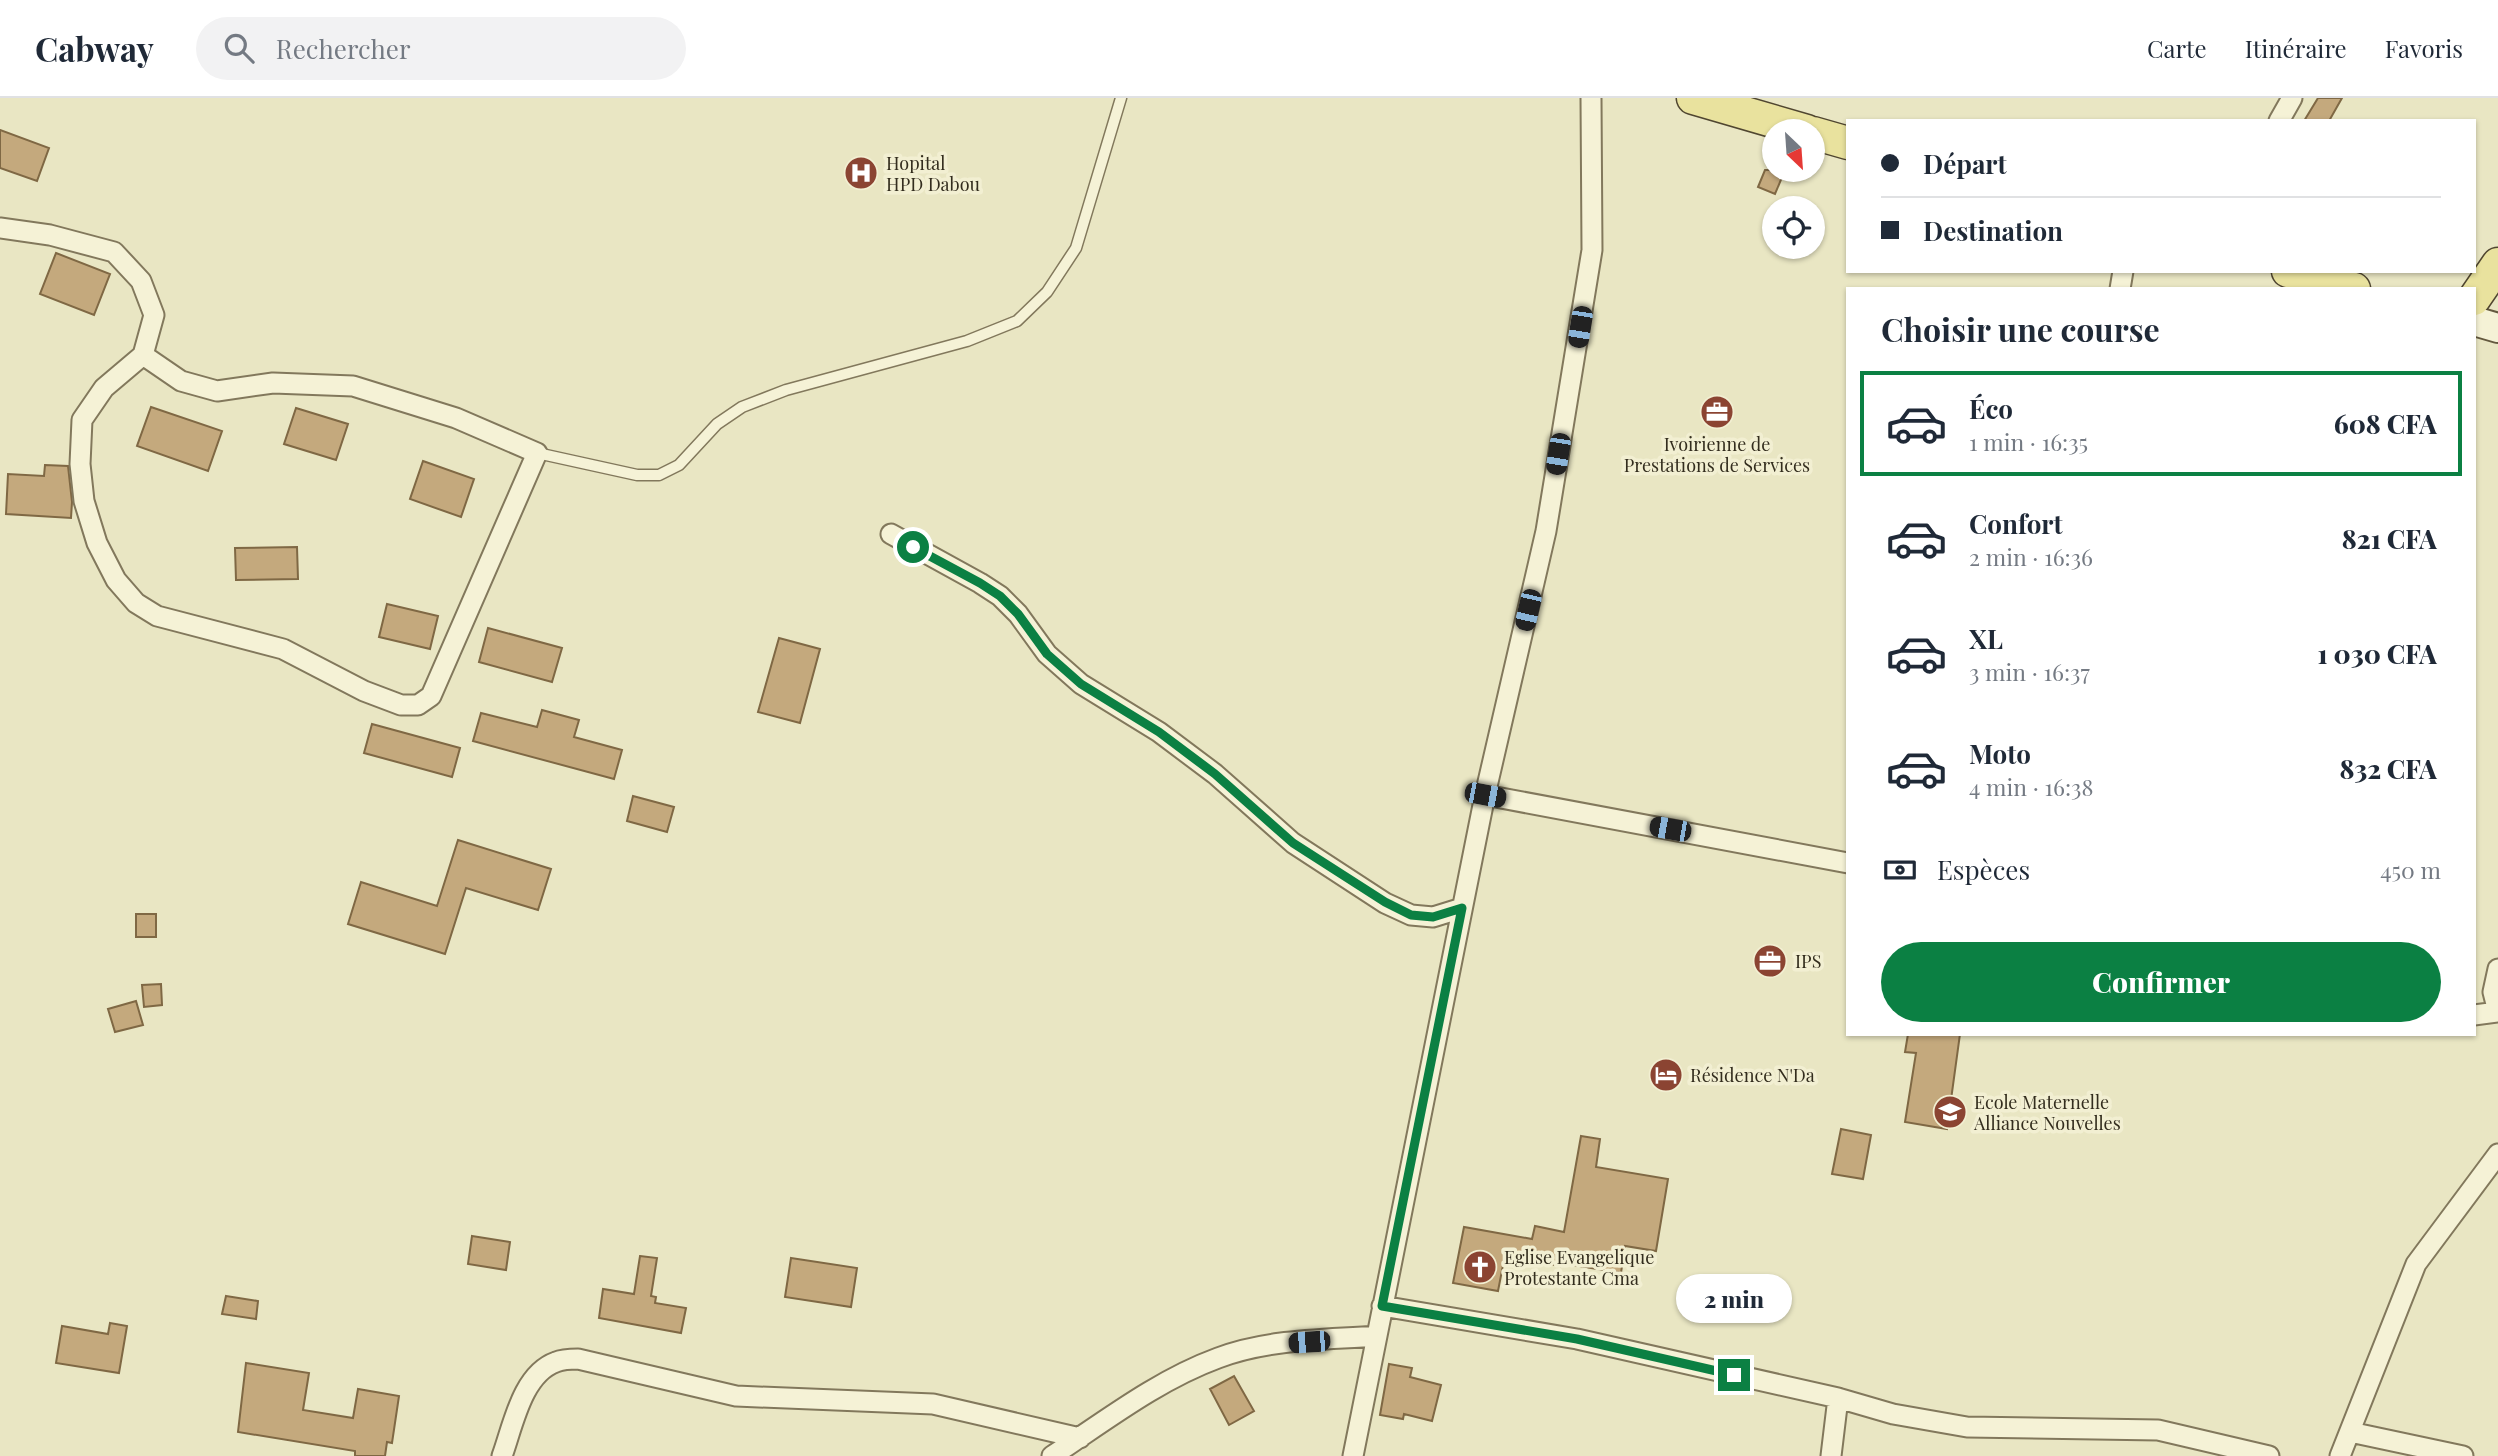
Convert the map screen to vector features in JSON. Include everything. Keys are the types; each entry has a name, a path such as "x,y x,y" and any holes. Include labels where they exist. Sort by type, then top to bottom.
{"main road":[{"path":"1692,98 1765,119"},
{"path":"1825,136 1846,142"},
{"path":"2476,296 2498,264"},
{"path":"2296,273 2347,287"},
{"path":"2476,322 2498,328"}],"street":[{"path":"1353,1456 1485,795 1546,531 1592,250 1591,98"},
{"path":"2280,119 2292,98"},
{"path":"0,228 50,235 114,252 141,281 154,316 143,355 104,388 82,420 80,464 84,501 97,543 116,579 136,603 157,616 283,649 364,691 401,705 418,705 431,696 537,453 456,418 353,386 274,383 218,391 181,381 143,355"},
{"path":"891,534 1000,596 1018,614 1047,654 1081,684 1159,732 1204,765 1293,843 1385,902 1411,915 1433,917 1462,908"},
{"path":"1485,795 1846,863"},
{"path":"2476,1015 2498,1012 2493,992 2498,970"},
{"path":"2340,1456 2416,1264 2498,1154"},
{"path":"1382,1306 1577,1339 1838,1398 1893,1414 1967,1427 2158,1430 2269,1456"},
{"path":"1052,1456 1163,1384 1219,1357 1265,1345 1376,1336"},
{"path":"502,1456 524,1394 539,1371 557,1361 578,1359 736,1395 933,1404 1080,1438"},
{"path":"1831,1456 1838,1398"},
{"path":"2350,1432 2463,1456"}],"lane":[{"path":"537,453 637,475 659,475 679,465 717,424 742,407 786,390 967,341 1017,321 1047,292 1076,248 1121,98"}],"building":[{"path":"2318,98 2342,98 2330,119 2305,119"},
{"path":"0,130 49,148 37,181 0,168"},
{"path":"1762,177 1762,182 1780,182 1775,194 1758,187"},
{"path":"56,253 110,274 94,315 40,294"},
{"path":"151,407 222,431 208,471 137,446"},
{"path":"296,408 348,424 336,460 284,444"},
{"path":"423,461 474,479 461,517 410,499"},
{"path":"45,465 68,466 71,518 6,514 8,474 44,476"},
{"path":"297,547 298,579 236,580 235,548"},
{"path":"387,604 438,616 430,649 379,637"},
{"path":"488,628 562,648 552,682 479,662"},
{"path":"779,638 820,649 800,723 758,712"},
{"path":"542,710 579,720 574,737 622,750 614,779 473,741 481,713 537,727"},
{"path":"372,724 460,748 452,777 364,753"},
{"path":"633,796 674,807 667,832 627,821"},
{"path":"458,840 551,869 538,910 466,888 445,954 348,924 361,882 437,906"},
{"path":"136,914 156,914 156,937 136,937"},
{"path":"161,984 162,1005 144,1007 142,985"},
{"path":"136,1001 143,1025 115,1032 108,1009"},
{"path":"1908,1036 1960,1036 1947,1129 1905,1122 1916,1053 1905,1052"},
{"path":"1841,1129 1871,1135 1863,1179 1832,1174"},
{"path":"1581,1136 1600,1139 1596,1167 1668,1179 1656,1251 1625,1246 1621,1273 1561,1263 1560,1266 1505,1255 1498,1291 1453,1283 1464,1227 1532,1239 1535,1226 1564,1232"},
{"path":"472,1236 510,1242 506,1270 468,1264"},
{"path":"640,1256 657,1258 651,1296 656,1297 655,1303 686,1308 681,1333 599,1318 603,1289 634,1294"},
{"path":"791,1258 857,1268 851,1307 785,1297"},
{"path":"226,1296 258,1301 256,1319 222,1314"},
{"path":"110,1323 127,1326 119,1373 56,1363 62,1326 108,1334"},
{"path":"246,1363 309,1373 303,1410 353,1418 358,1389 399,1396 392,1443 387,1442 385,1456 355,1456 355,1451 238,1432"},
{"path":"1389,1364 1412,1368 1410,1377 1441,1385 1432,1421 1404,1414 1403,1419 1380,1415"},
{"path":"1234,1376 1254,1411 1229,1425 1210,1389"}],"place":[{"name":"Hopital HPD Dabou","path":"861,173"},
{"name":"Ivoirienne de Prestations de Services","path":"1717,412"},
{"name":"IPS","path":"1770,961"},
{"name":"Résidence N'Da","path":"1666,1075"},
{"name":"Ecole Maternelle Alliance Nouvelles","path":"1950,1112"},
{"name":"Eglise Evangelique Protestante Cma","path":"1480,1267"}],"route":[{"path":"913,547 1000,596 1018,614 1047,654 1081,684 1159,732 1215,774 1293,843 1385,902 1411,915 1433,917 1462,908 1382,1306 1577,1339 1734,1375"}]}
